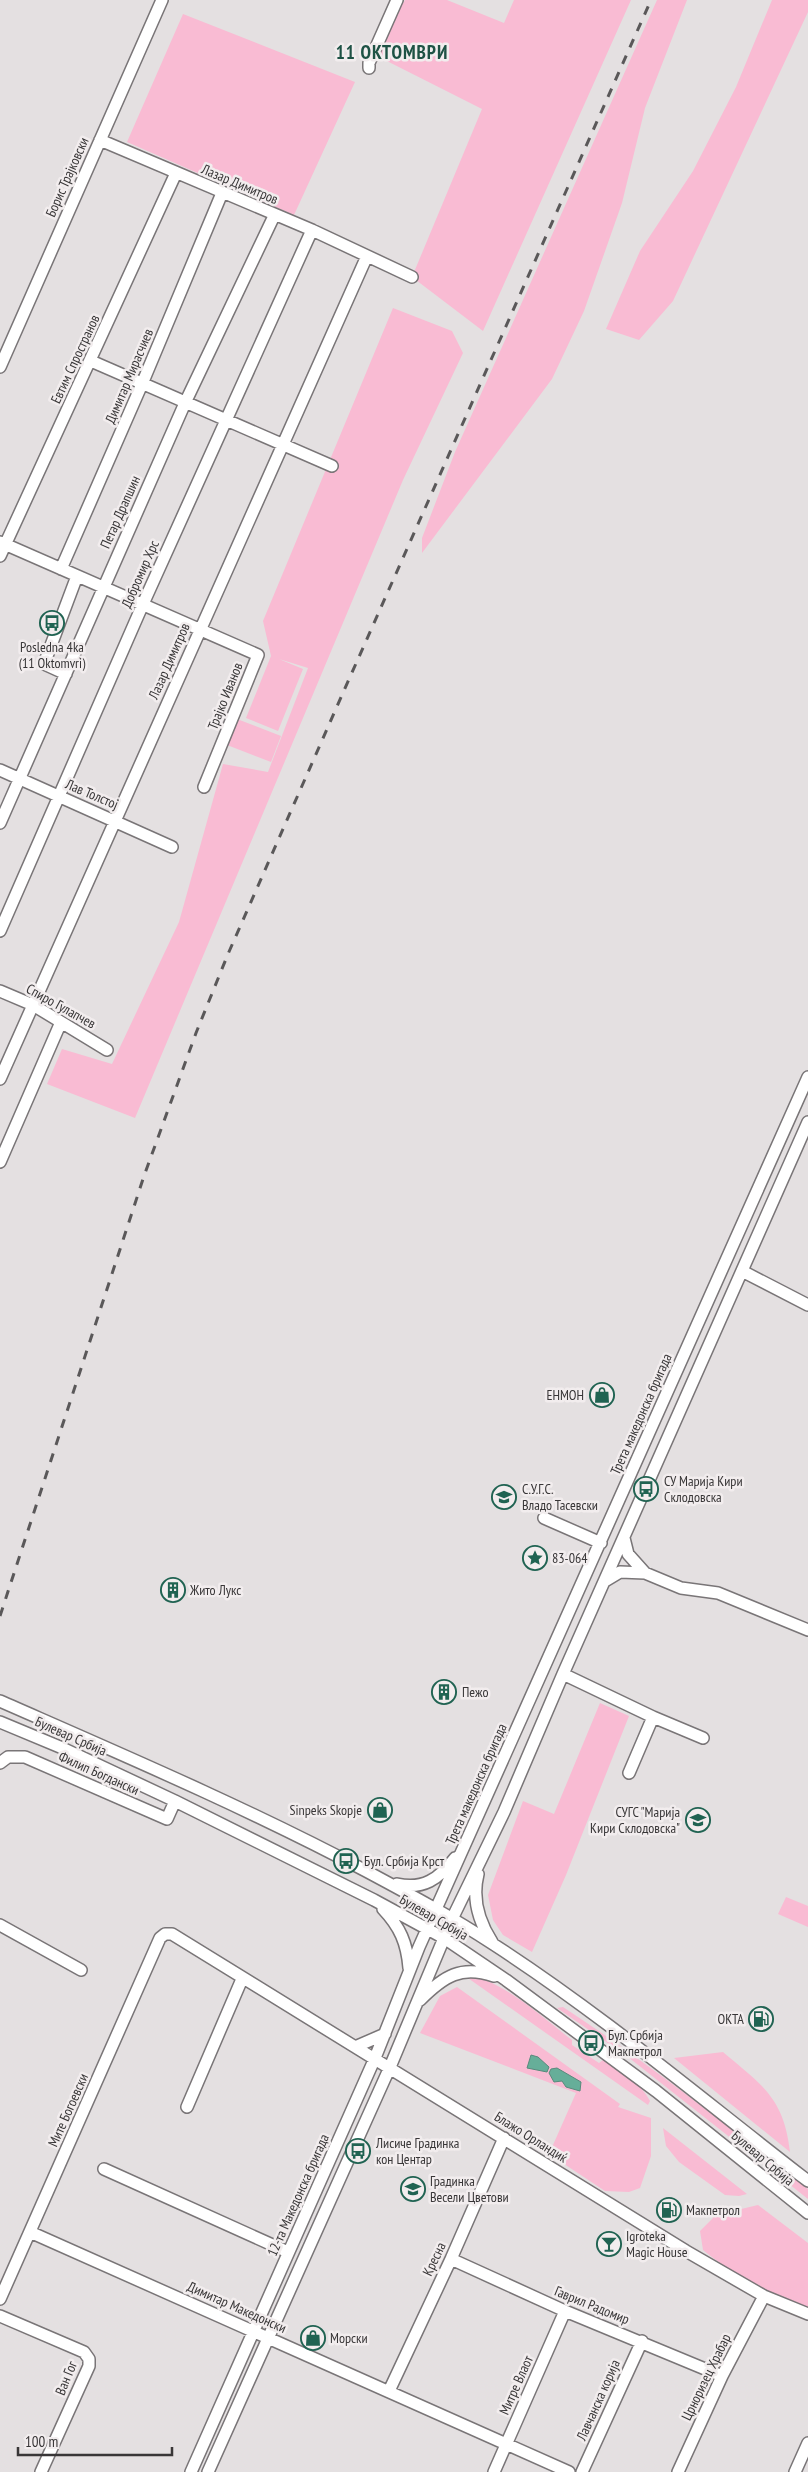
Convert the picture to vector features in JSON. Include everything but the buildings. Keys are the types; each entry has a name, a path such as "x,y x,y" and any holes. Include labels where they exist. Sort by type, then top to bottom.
{"street":[{"name":"Борис Трајковски","path":"0,367 162,0"},
{"path":"369,68 369,63 397,0"},
{"name":"Лазар Димитров","path":"100,140 274,216 312,230 412,277"},
{"name":"Евтим Спространов","path":"0,556 2,543 91,361 176,173"},
{"name":"Димитар Мирасчиев","path":"61,569 142,384 222,193"},
{"name":"Петар Драпшин","path":"0,823 184,403 274,216"},
{"name":"Добромир Хрс","path":"0,931 143,604 312,230"},
{"name":"Лазар Димитров","path":"0,1079 367,256"},
{"path":"91,361 332,466"},
{"name":"Трајко Иванов","path":"2,543 258,655 204,787"},
{"path":"66,674 44,664 77,576"},
{"name":"Лав Толстој","path":"0,770 172,847"},
{"name":"Спиро Гулапчев","path":"0,991 33,1005 107,1050"},
{"path":"0,1162 61,1022"},
{"name":"Трета македонска бригада","path":"427,1929 808,1077"},
{"path":"208,2472 390,2067 452,1919 484,1853 808,1122"},
{"path":"742,1271 808,1304"},
{"path":"544,1518 601,1543"},
{"path":"624,1538 628,1554 645,1573"},
{"path":"604,1582 620,1572 645,1573 681,1588 718,1594 808,1630"},
{"path":"563,1674 702,1738"},
{"name":"Булевар Србија","path":"0,1700 222,1799 385,1881 494,1944 593,2015 808,2181"},
{"path":"629,1773 653,1717"},
{"name":"Булевар Србија","path":"0,1722 60,1746 175,1801 374,1900 444,1938 506,1980 698,2123 808,2213"},
{"name":"Филип Богдански","path":"3,1756 25,1757 39,1762 168,1819 175,1801"},
{"path":"385,1881 411,1887 428,1884 443,1872 466,1843"},
{"path":"484,1853 476,1892 479,1916 494,1944"},
{"path":"374,1900 401,1932 407,1950 409,1971"},
{"path":"0,1925 81,1970"},
{"name":"12-та Македонска бригада","path":"191,2472 375,2058 427,1929"},
{"name":"Блажо Орландиќ","path":"165,1934 172,1934 242,1979 390,2067 686,2251 764,2296 808,2314"},
{"name":"Мите Богоевски","path":"0,2299 160,1938 165,1934"},
{"path":"417,2003 442,1980 461,1972 482,1972 506,1980"},
{"path":"186,2107 242,1979"},
{"path":"355,2047 385,2034"},
{"name":"Кресна","path":"389,2391 451,2259 504,2138"},
{"path":"104,2170 288,2252"},
{"name":"Димитар Македонски","path":"30,2232 569,2472"},
{"name":"Гаврил Радомир","path":"451,2259 565,2311 642,2341 722,2376"},
{"name":"Црноризец Храбар","path":"678,2472 722,2376 764,2296"},
{"name":"Митре Влаот","path":"494,2472 565,2311"},
{"name":"Ван Гог","path":"0,2316 84,2352 89,2359 89,2366 41,2472"},
{"name":"Лавчанска корија","path":"582,2472 642,2341"},
{"path":"795,2472 808,2443"}],"shaded area":[{"path":"405,0 447,0 504,23 514,0 631,0 483,331 412,277 482,109 373,54"},
{"path":"657,0 687,0 645,108 622,203 584,311 552,379 422,553 422,538 455,452"},
{"path":"772,0 808,0 808,12 673,301 639,340 606,329 640,251 693,171 736,87"},
{"path":"183,14 355,82 294,215 127,142"},
{"path":"393,308 452,331 463,353 403,480 135,1118 47,1084 62,1049 112,1064 179,922 223,764 268,772 308,668 279,659 303,669 278,731 246,718 271,656 263,621"},
{"path":"237,719 281,736 271,762 227,745"},
{"path":"600,1703 629,1716 566,1875 532,1952 503,1935 493,1920 488,1895 523,1801 554,1814"},
{"path":"786,1897 808,1906 808,1927 778,1914"},
{"path":"465,1976 492,1983 521,2000 572,2040 572,2045 599,2063 603,2060 623,2073 646,2095 650,2101 648,2105"},
{"path":"457,1987 620,2104 618,2107 651,2118 651,2156 640,2188 629,2192 605,2191 549,2154 576,2093 420,2033 440,1996"},
{"path":"563,2007 595,2028 718,2118 808,2189 808,2199 628,2057 557,2008"},
{"path":"723,2052 769,2094 782,2118 790,2152 674,2058"},
{"path":"531,2055 538,2057 549,2067 547,2072 527,2068"},
{"path":"557,2068 581,2082 580,2091 566,2087 562,2081 554,2082 549,2073 551,2069"},
{"path":"663,2128 747,2194 739,2196 725,2195 679,2162 666,2146"},
{"path":"758,2205 808,2243 808,2308 753,2284 703,2250 700,2231 716,2215"}],"railway":[{"path":"0,1616 144,1176 196,1033 228,954 342,695 651,0"}],"place":[{"name":"Posledna 4ka (11 Oktomvri)","path":"52,623"},
{"name":"ЕНМОН","path":"602,1395"},
{"name":"СУ Марија Кири Склодовска","path":"646,1489"},
{"name":"С.У.Г.С. Владо Тасевски","path":"504,1497"},
{"name":"83-064","path":"535,1558"},
{"name":"Жито Лукс","path":"173,1590"},
{"name":"Пежо","path":"444,1692"},
{"name":"Sinpeks Skopje","path":"380,1810"},
{"name":"СУГС \"Марија Кири Склодовска\"","path":"698,1820"},
{"name":"Бул. Србија Крст","path":"346,1861"},
{"name":"ОКТА","path":"761,2019"},
{"name":"Бул. Србија Макпетрол","path":"591,2043"},
{"name":"Лисиче Градинка кон Центар","path":"358,2151"},
{"name":"Градинка Весели Цветови","path":"413,2189"},
{"name":"Макпетрол","path":"669,2210"},
{"name":"Igroteka Magic House","path":"609,2244"},
{"name":"Морски","path":"313,2338"}],"district":[{"name":"11 ОКТОМВРИ","path":"392,52"}]}
